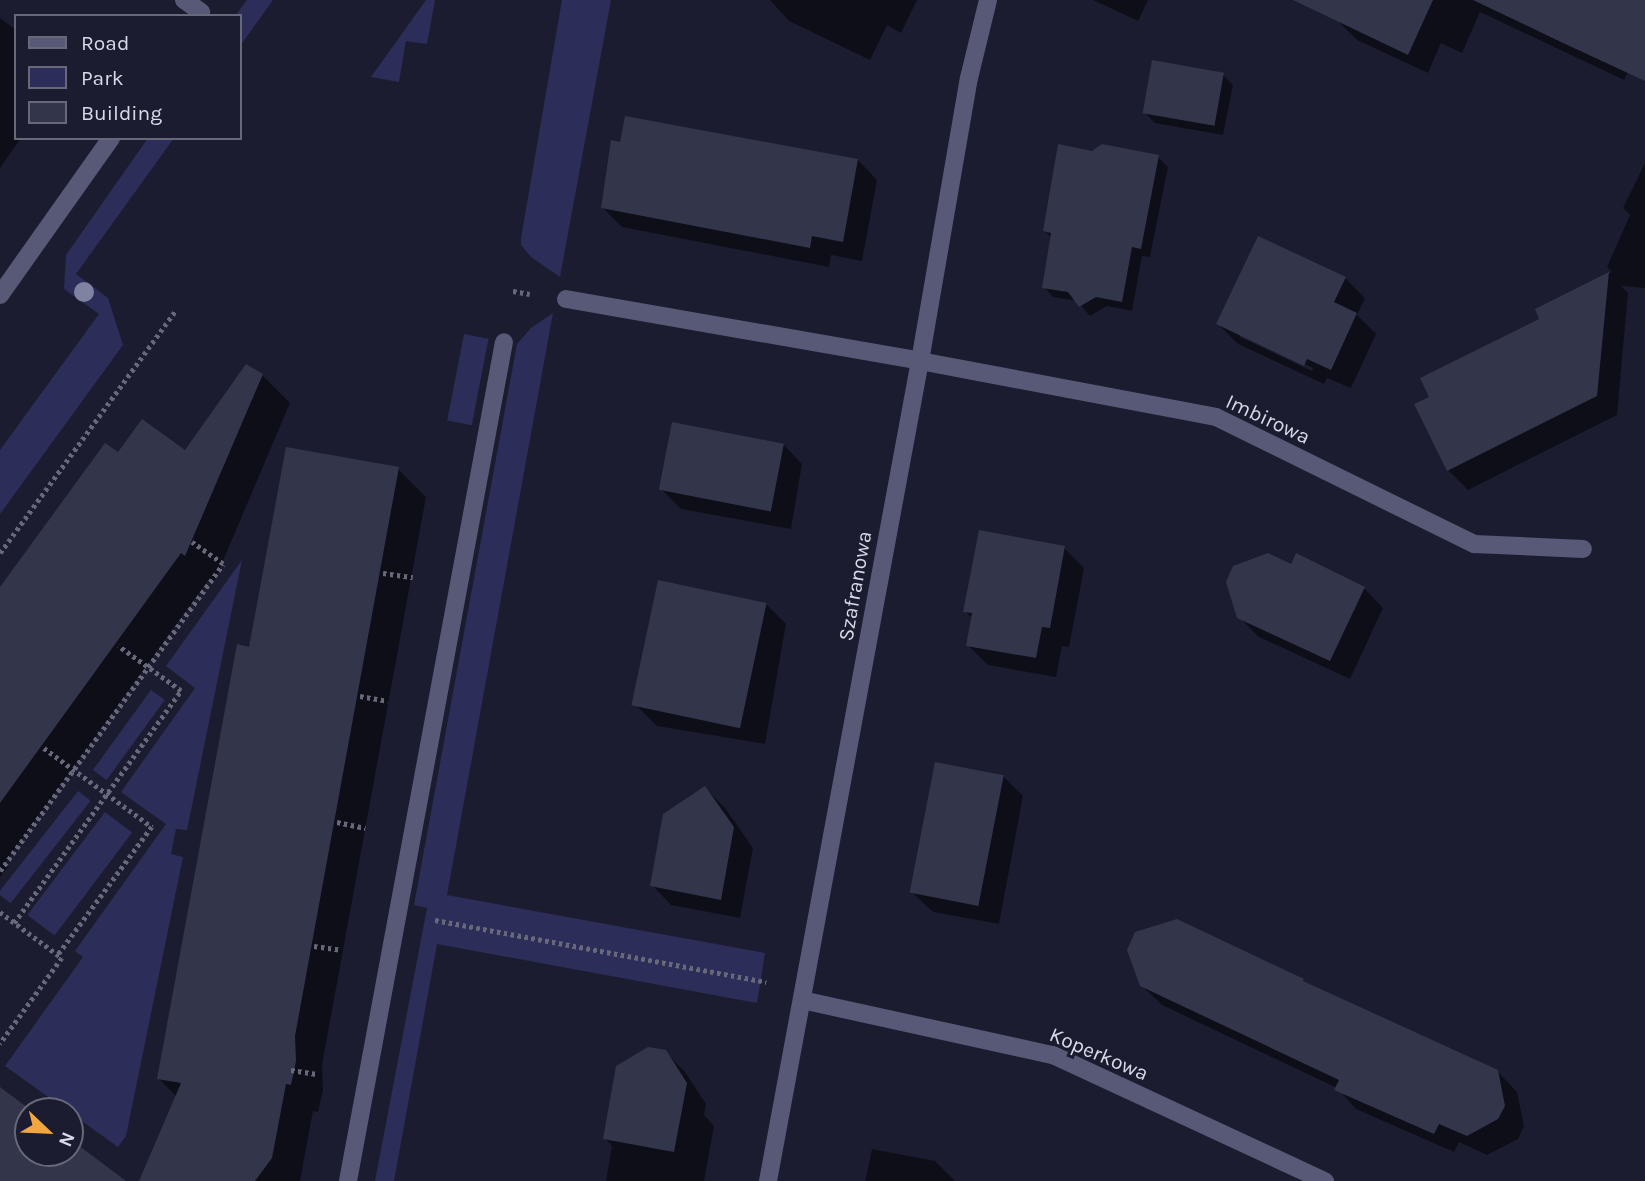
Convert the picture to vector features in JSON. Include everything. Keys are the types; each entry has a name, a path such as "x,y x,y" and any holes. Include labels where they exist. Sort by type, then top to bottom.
{"street":[{"path":"184,0 203,9"},
{"name":"Szafranowa","path":"768,1181 920,361 969,78 988,0"},
{"path":"0,295 110,140"},
{"name":"Imbirowa","path":"566,299 920,361 1216,417 1474,544 1583,549"},
{"path":"348,1181 504,342"},
{"name":"Koperkowa","path":"802,1000 1053,1055 1325,1181"}],"path":[{"path":"0,553 176,310"},
{"path":"0,871 223,564 192,542"},
{"path":"383,573 413,578"},
{"path":"14,923 181,691 118,646"},
{"path":"360,696 388,701"},
{"path":"44,748 152,827 58,955"},
{"path":"337,822 365,828"},
{"path":"0,912 62,958 0,1044"},
{"path":"398,913 761,979 802,1000"},
{"path":"314,946 341,950"},
{"path":"291,1070 317,1074"}],"green space":[{"path":"247,0 273,0 242,43 242,14 236,14"},
{"path":"426,0 435,0 427,44 406,41 399,82 371,77"},
{"path":"562,0 611,0 560,277 531,257 521,245 521,238"},
{"path":"147,140 173,140 76,274 108,298 123,345 0,514 0,450 99,314 64,289 66,255"},
{"path":"553,313 447,895 765,953 757,1003 437,944 394,1181 375,1181 427,908 414,905 517,344 531,328"},
{"path":"464,334 489,339 472,425 447,420"},
{"path":"242,560 187,830 176,829 171,854 183,857 126,1136 118,1147 84,1123 84,1097 48,1097 5,1066 83,957 75,951 166,824 121,792 195,688 166,666"},
{"path":"151,690 165,700 107,780 93,770"},
{"path":"78,791 91,801 11,903 0,895 0,891"},
{"path":"105,812 132,832 55,935 27,915"}],"building":[{"path":"1293,0 1433,0 1408,55"},
{"path":"1473,0 1645,0 1645,81 1561,42"},
{"path":"1152,60 1224,73 1215,126 1143,113"},
{"path":"625,116 858,159 843,242 812,236 810,248 601,208 611,140 620,142"},
{"path":"1058,144 1092,151 1102,144 1159,155 1141,249 1132,247 1122,302 1096,297 1079,307 1068,292 1042,288 1051,233 1043,231"},
{"path":"1258,236 1346,277 1334,302 1357,313 1331,370 1307,359 1304,366 1216,324"},
{"path":"1609,272 1597,396 1447,471 1414,404 1429,397 1420,378 1539,319 1535,309"},
{"path":"246,364 263,374 185,556 181,553 0,803 0,587 105,443 118,452 142,419 185,450"},
{"path":"672,422 784,444 771,511 659,490"},
{"path":"286,447 399,467 295,1036 296,1061 291,1085 286,1084 272,1158 255,1181 139,1181 181,1083 157,1079 237,644 249,647"},
{"path":"979,530 1065,546 1050,628 1042,627 1036,658 966,646 972,613 963,612"},
{"path":"1268,553 1291,564 1296,553 1365,587 1330,661 1237,618 1226,582 1233,566"},
{"path":"658,580 767,603 740,728 631,705"},
{"path":"935,762 1004,775 978,906 910,893"},
{"path":"705,786 734,827 721,900 650,886 663,814"},
{"path":"1177,919 1304,979 1303,981 1498,1070 1505,1106 1498,1119 1467,1136 1439,1124 1434,1134 1334,1090 1339,1080 1140,986 1127,950 1135,932"},
{"path":"648,1047 666,1050 687,1083 674,1152 603,1139 616,1066"},
{"path":"0,1087 14,1098 14,1167 84,1167 84,1150 126,1181 0,1181"}]}
